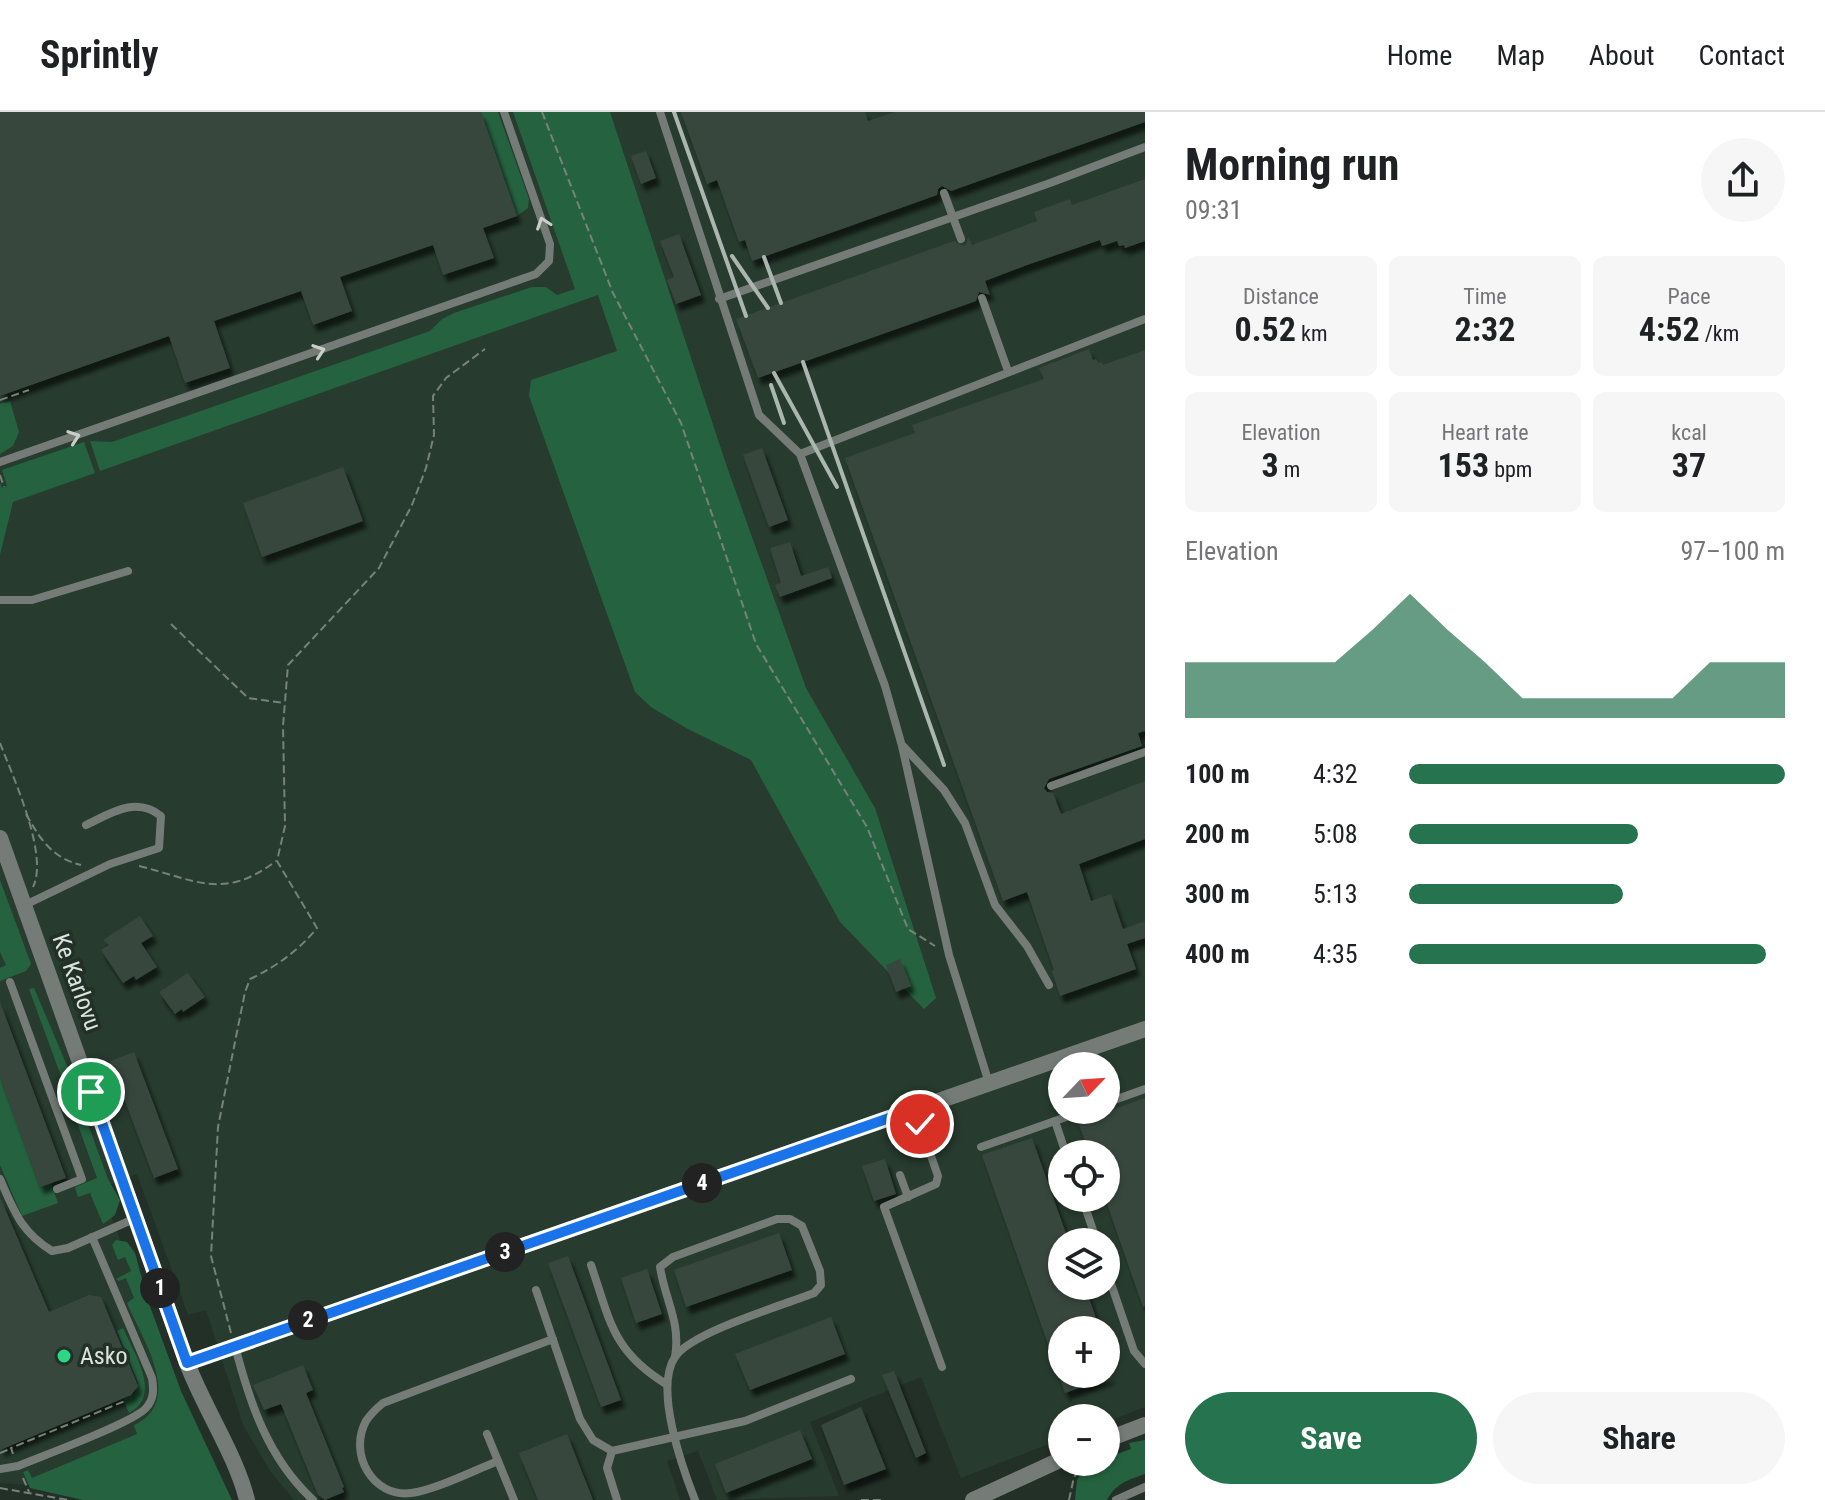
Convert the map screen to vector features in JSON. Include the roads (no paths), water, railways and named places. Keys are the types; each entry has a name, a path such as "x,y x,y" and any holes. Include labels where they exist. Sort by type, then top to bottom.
{"street":[{"name":"Ke Karlovu","path":"0,838 4,862 24,906 187,1363 240,1477 247,1500"},
{"path":"187,1363 1145,1029"},
{"path":"1120,1435 1139,1429"},
{"path":"973,1500 1048,1465"}],"lane":[{"path":"0,462 536,274 549,261 550,244 504,112"},
{"path":"660,112 759,415 800,454 885,686 902,746 949,955 989,1083"},
{"path":"719,299 1145,147"},
{"path":"944,193 961,239"},
{"path":"982,298 1008,371"},
{"path":"800,454 1145,319"},
{"path":"0,600 32,600 128,571"},
{"path":"902,746 944,790 965,823 995,905 1027,946 1049,985"},
{"path":"1051,786 1145,752"},
{"path":"24,906 110,864 159,848 161,816 150,807 120,808 86,825"},
{"path":"10,982 82,1179 57,1189"},
{"path":"1120,1098 1145,1089"},
{"path":"55,1105 91,1092"},
{"path":"915,1109 938,1176 936,1184 884,1207 942,1367"},
{"path":"981,1147 1048,1123"},
{"path":"900,1175 908,1197"},
{"path":"0,1179 18,1223 52,1251 136,1218"},
{"path":"675,1357 695,1339 814,1293 821,1285 820,1271 802,1226 790,1219 777,1219 673,1257 660,1267 677,1327 675,1357 666,1384 679,1459 695,1500"},
{"path":"0,1469 18,1466 142,1412 149,1405 154,1392 152,1378 92,1237"},
{"path":"591,1265 615,1334 628,1355 666,1384"},
{"path":"536,1290 580,1419 593,1440 612,1451 745,1421 851,1379"},
{"path":"1117,1300 1134,1351 1145,1364"},
{"path":"498,1461 412,1493 394,1492 373,1481 363,1464 359,1442 366,1420 383,1403 553,1339"},
{"path":"234,1346 249,1402 270,1447 295,1484 313,1500"},
{"path":"487,1434 514,1500"},
{"path":"612,1451 607,1468 617,1500"},
{"path":"1116,1500 1145,1487"}],"railway":[{"path":"674,112 746,316"},
{"path":"732,256 768,308"},
{"path":"764,257 781,303"},
{"path":"803,362 944,765"},
{"path":"774,373 837,487"},
{"path":"771,385 784,423"}],"place":[{"name":"Asko","path":"64,1356"}]}
